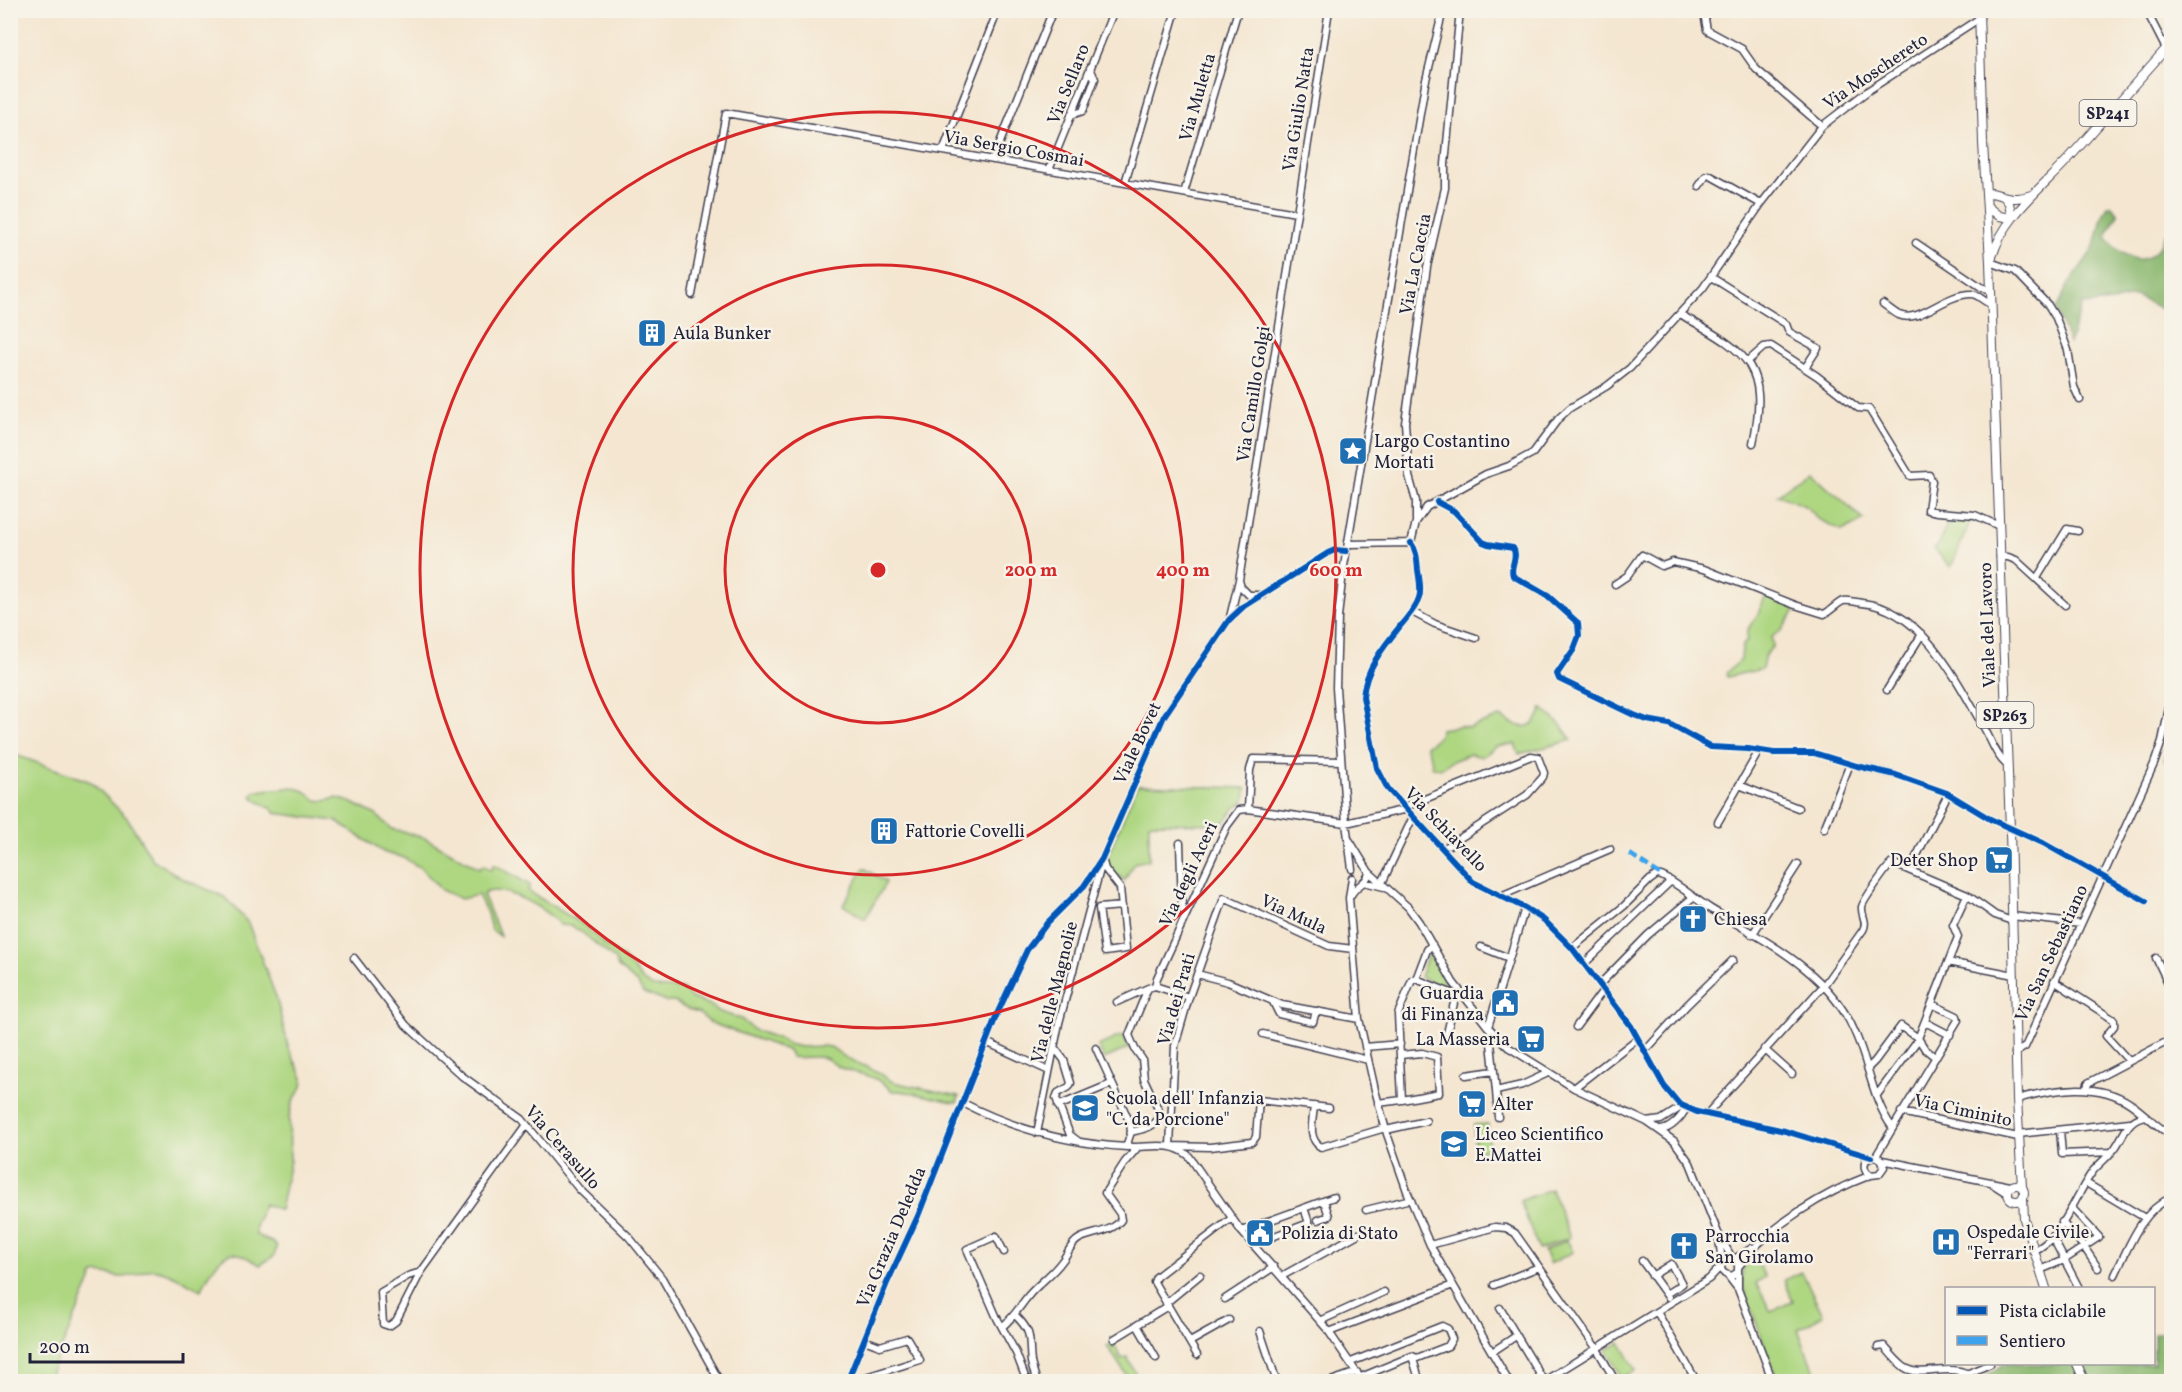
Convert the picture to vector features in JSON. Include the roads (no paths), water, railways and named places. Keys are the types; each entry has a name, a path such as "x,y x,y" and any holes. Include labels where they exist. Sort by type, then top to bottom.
{"main road":[{"name":"SP263","path":"1981,14 1986,174 1990,194 1988,207 1990,262"},
{"name":"SP241","path":"1990,262 1998,238 2012,218 2170,49"},
{"path":"1990,194 2005,198 2024,198 2036,192"},
{"path":"1988,207 1999,216 2012,218 2009,203 2005,198"},
{"name":"Viale del Lavoro","path":"1990,262 2020,1167 2013,1188 2024,1191 2023,1197"},
{"path":"2013,1188 2014,1201 2024,1220 2046,1287"},
{"path":"2014,1201 2023,1197"},
{"path":"2023,1197 2024,1220"},
{"path":"2077,1365 2085,1382"}],"street":[{"path":"943,151 998,10"},
{"path":"993,160 1053,10"},
{"name":"Via Sellaro","path":"1049,170 1114,10"},
{"path":"1125,183 1176,10"},
{"name":"Via Muletta","path":"1184,193 1238,10"},
{"name":"Via Giulio Natta","path":"1296,213 1329,10"},
{"path":"1443,10 1425,84 1347,547 1338,617 1336,688 1346,823 1352,869 1349,898 1359,1018 1378,1103 1385,1129 1430,1245 1509,1382"},
{"name":"Via La Caccia","path":"1416,522 1416,501 1409,476 1405,423 1427,267 1445,188 1446,154 1461,10"},
{"path":"1709,10 1705,19 1707,30 1742,49 1756,69 1820,128"},
{"path":"2146,10 2170,49"},
{"name":"Via Moschereto","path":"1416,522 1427,507 1473,481 1533,453 1559,418 1570,408 1607,386 1630,368 1711,277 1761,204 1820,128 1869,90 1981,14"},
{"name":"Via Sergio Cosmai","path":"692,295 726,113 1296,213"},
{"path":"1699,186 1709,175 1761,204"},
{"name":"Via Camillo Golgi","path":"1229,620 1239,580 1296,213"},
{"path":"1916,243 1982,287 1991,290"},
{"path":"1990,262 2015,271 2048,305 2056,318 2068,350 2074,387 2080,399"},
{"path":"1711,277 1786,324 1789,332 1818,348 1805,368"},
{"path":"1883,304 1900,315 1908,317 1920,316 1939,303 1971,294 1976,295 1985,303 1992,304"},
{"path":"1680,314 1731,345 1746,362 1757,381 1759,391 1753,443"},
{"path":"1746,362 1764,347 1771,346 1805,368 1858,408 1869,409 1910,476 1929,475 1932,481 1928,510 1938,513 1976,515 1999,526"},
{"path":"1437,502 1454,511 1483,542 1513,548 1515,554 1513,576 1548,596 1578,623 1577,642 1557,674 1559,679 1634,716 1669,723 1711,747 1788,754 1814,753 1896,775 1948,794 2010,830 2043,843 2146,901"},
{"path":"1229,620 1244,606 1335,550 1347,547 1411,543 1416,522"},
{"path":"2037,578 2067,529 2078,531"},
{"name":"Via Schiavello","path":"1411,543 1416,554 1419,597 1412,612 1388,641 1367,676 1364,698 1377,768 1388,789 1473,882 1544,920 1572,948 1638,1038 1664,1086 1684,1109"},
{"path":"1615,584 1627,576 1642,555 1662,566 1673,562 1704,569 1824,614 1845,601 1871,604 1898,616 1922,634 1945,663 1985,729 1998,756 2007,765"},
{"path":"2000,557 2016,560 2065,605"},
{"path":"1239,580 1241,587 1249,595 1263,595"},
{"path":"1412,612 1435,624 1476,638"},
{"name":"Viale Bovet","path":"986,1042 1017,969 1032,942 1047,923 1084,886 1102,859 1164,716 1229,620"},
{"path":"1887,690 1922,634"},
{"name":"Via San Sebastiano","path":"2015,1053 2025,1047 2154,764 2162,741 2172,694"},
{"path":"1718,822 1759,751"},
{"path":"1341,761 1253,759 1250,770 1248,809 1346,823 1406,808 1531,756 1538,757 1544,773 1541,781 1527,795 1443,849"},
{"path":"1824,829 1850,764"},
{"path":"1739,785 1798,808"},
{"path":"1910,869 1948,794"},
{"name":"Via degli Aceri","path":"1131,1132 1145,1128 1159,1119 1160,1113 1144,1079 1142,1059 1129,1035 1227,826 1239,810 1248,809"},
{"path":"1382,883 1413,817"},
{"path":"1348,839 1363,865 1408,908 1419,922 1458,993 1508,1047 1574,1088 1647,1122 1674,1141 1690,1163 1718,1233 1738,1269 1738,1288"},
{"path":"1180,843 1182,907 1185,915"},
{"path":"1501,896 1610,849"},
{"path":"1102,859 1103,865 1120,888 1122,906 1126,949 1105,951 1099,908 1122,906"},
{"name":"Via delle Magnolie","path":"1037,1133 1054,1047 1102,859"},
{"path":"1707,1114 1824,985 1863,930 1866,923 1862,911 1863,903 1890,864 1896,862 1967,895 1995,915 2081,924"},
{"path":"1752,935 1798,864"},
{"path":"1352,869 1363,865"},
{"path":"1349,898 1354,889 1368,878 1369,872"},
{"path":"1572,948 1624,906 1650,880 1661,875 1692,898 1806,967 1824,985 1852,1026 1880,1109 1892,1127"},
{"path":"1098,881 1106,878 1117,882"},
{"path":"1352,878 1356,882 1373,883 1388,889"},
{"path":"1584,964 1671,881"},
{"path":"1084,886 1090,887 1092,901"},
{"path":"1877,1095 1918,1038 1958,938 1953,925 1967,895"},
{"name":"Via Mula","path":"1224,898 1329,946 1353,949"},
{"name":"Via dei Prati","path":"1170,1146 1175,1046 1189,997 1224,898"},
{"path":"1576,1027 1602,987 1648,935 1692,898"},
{"path":"1488,1027 1525,908"},
{"path":"1402,1100 1398,1014 1412,980 1416,979 1427,950 1432,944"},
{"path":"1480,946 1509,958"},
{"name":"Via Cerasullo","path":"354,958 406,1025 462,1076 507,1107 579,1189 629,1237 662,1278 720,1382"},
{"path":"2156,958 2172,991"},
{"path":"1646,1050 1733,960"},
{"path":"1948,962 2013,975"},
{"path":"1197,974 1228,982 1274,1002 1359,1018"},
{"path":"1416,979 1458,993"},
{"path":"2054,981 2114,1020 2114,1026 2106,1036 2129,1061"},
{"path":"1117,1002 1151,987 1189,997"},
{"path":"1446,1038 1458,993"},
{"path":"1274,1002 1279,1014 1313,1022 1316,1011"},
{"path":"1856,1179 1865,1166 1877,1158 1892,1127 1958,1020 1957,1016 1932,1004"},
{"path":"1925,1022 1950,1035"},
{"path":"1868,1068 1901,1026 1918,1038 1924,1049 1935,1057"},
{"path":"1493,1033 1491,1043 1498,1116"},
{"path":"1263,1034 1368,1060"},
{"path":"1574,1088 1638,1038"},
{"path":"2087,1089 2088,1083 2172,1039"},
{"path":"986,1042 1049,1071"},
{"name":"Via Grazia Deledda","path":"848,1382 918,1216 946,1139 963,1103 986,1042"},
{"path":"1365,1047 1400,1044"},
{"path":"1054,1047 1064,1060 1070,1076 1069,1087 1058,1093 1056,1098 1058,1106 1070,1135 1079,1142"},
{"path":"1096,1048 1130,1123 1131,1132 1126,1147"},
{"path":"1764,1049 1792,1074"},
{"path":"1378,1103 1439,1093 1437,1057 1422,1053 1401,1054"},
{"path":"1466,1076 1493,1071"},
{"path":"1496,1091 1522,1085 1548,1073"},
{"path":"1058,1106 1111,1084"},
{"path":"2017,1099 2045,1092 2087,1089 2100,1091 2131,1104 2172,1136"},
{"path":"1673,1097 1675,1110"},
{"path":"963,1103 1004,1123 1037,1133 1079,1142 1126,1147 1210,1147 1252,1142 1256,1137 1259,1100 1329,1108"},
{"path":"1314,1106 1311,1132 1315,1142 1321,1147 1385,1129 1426,1121"},
{"path":"1647,1122 1661,1120 1675,1110 1684,1109 1752,1123 1897,1163 2013,1188"},
{"path":"1674,1141 1671,1132 1673,1125 1684,1109"},
{"name":"Via Ciminito","path":"1901,1113 2018,1136 2130,1122 2145,1116"},
{"path":"1660,1130 1661,1120"},
{"path":"2033,1251 2050,1238 2072,1208 2092,1172 2112,1152 2130,1122"},
{"path":"1660,1130 1666,1130 1673,1125"},
{"path":"422,1272 408,1276 381,1292 383,1324 393,1325 396,1322 422,1272 526,1126"},
{"path":"2060,1130 2062,1154 2112,1152"},
{"path":"1170,1146 1182,1150 1189,1156 1241,1231 1275,1267 1329,1332 1352,1362 1360,1377"},
{"path":"1002,1327 1016,1316 1029,1295 1062,1263 1073,1244 1079,1239 1119,1224 1120,1214 1105,1193 1125,1162 1138,1147"},
{"path":"1858,1152 1871,1175"},
{"path":"1877,1158 1883,1169"},
{"path":"1500,1308 1544,1382 1709,1279 1726,1259 1733,1259 1755,1247 1806,1208 1856,1179 1879,1174 1883,1169 1897,1163"},
{"path":"2086,1183 2145,1218"},
{"path":"1241,1231 1334,1197"},
{"path":"2115,1275 2134,1235 2145,1218 2162,1202 2172,1197"},
{"path":"1366,1210 1411,1199"},
{"path":"1318,1220 1329,1216 1324,1201"},
{"path":"1253,1244 1309,1223 1304,1208"},
{"path":"2040,1269 2064,1260 2099,1237 2072,1208"},
{"path":"1197,1355 1154,1282 1156,1277 1232,1218"},
{"path":"1266,1221 1272,1237"},
{"path":"2062,1222 2084,1247 2098,1268"},
{"path":"1430,1245 1495,1227 1506,1228 1515,1233 1597,1349 1613,1380"},
{"path":"1718,1233 1722,1271 1738,1288 1773,1382"},
{"path":"1282,1276 1358,1234"},
{"path":"1004,1252 996,1236 967,1249 1016,1353 1027,1382"},
{"path":"2050,1238 2056,1244 2078,1287"},
{"path":"1709,1279 1734,1275 1755,1247"},
{"path":"1642,1261 1672,1303"},
{"path":"1652,1276 1671,1264 1682,1284 1665,1294"},
{"path":"1226,1299 1275,1267"},
{"path":"1494,1285 1539,1267"},
{"path":"1114,1339 1167,1305 1200,1275"},
{"path":"1329,1332 1453,1285"},
{"path":"1320,1321 1384,1292"},
{"path":"1657,1312 1696,1382"},
{"path":"1016,1316 1028,1332 1031,1342 1031,1361 1037,1382"},
{"path":"1190,1342 1229,1320"},
{"path":"1137,1325 1156,1359"},
{"path":"1328,1382 1360,1377 1412,1356 1417,1358 1448,1346 1452,1339 1446,1327 1442,1326 1352,1362"},
{"path":"1260,1331 1277,1382"},
{"path":"1492,1352 1516,1336"},
{"path":"848,1382 920,1360 907,1338 880,1346 864,1340"},
{"path":"1878,1347 1884,1346 1910,1370 1918,1372 1942,1369 1960,1370 1968,1374"},
{"path":"1412,1356 1420,1382"},
{"path":"1948,1382 1988,1365"}],"place":[{"name":"Aula Bunker","path":"652,333"},
{"name":"Largo Costantino Mortati","path":"1353,451"},
{"name":"Fattorie Covelli","path":"884,831"},
{"name":"Deter Shop","path":"1999,860"},
{"name":"Chiesa","path":"1693,919"},
{"name":"Guardia di Finanza","path":"1505,1003"},
{"name":"La Masseria","path":"1531,1039"},
{"name":"Alter","path":"1472,1104"},
{"name":"Scuola dell' Infanzia \"C. da Porcione\"","path":"1085,1108"},
{"name":"Liceo Scientifico E.Mattei","path":"1454,1144"},
{"name":"Polizia di Stato","path":"1260,1233"},
{"name":"Ospedale Civile \"Ferrari\"","path":"1946,1242"},
{"name":"Parrocchia San Girolamo","path":"1684,1246"}]}
